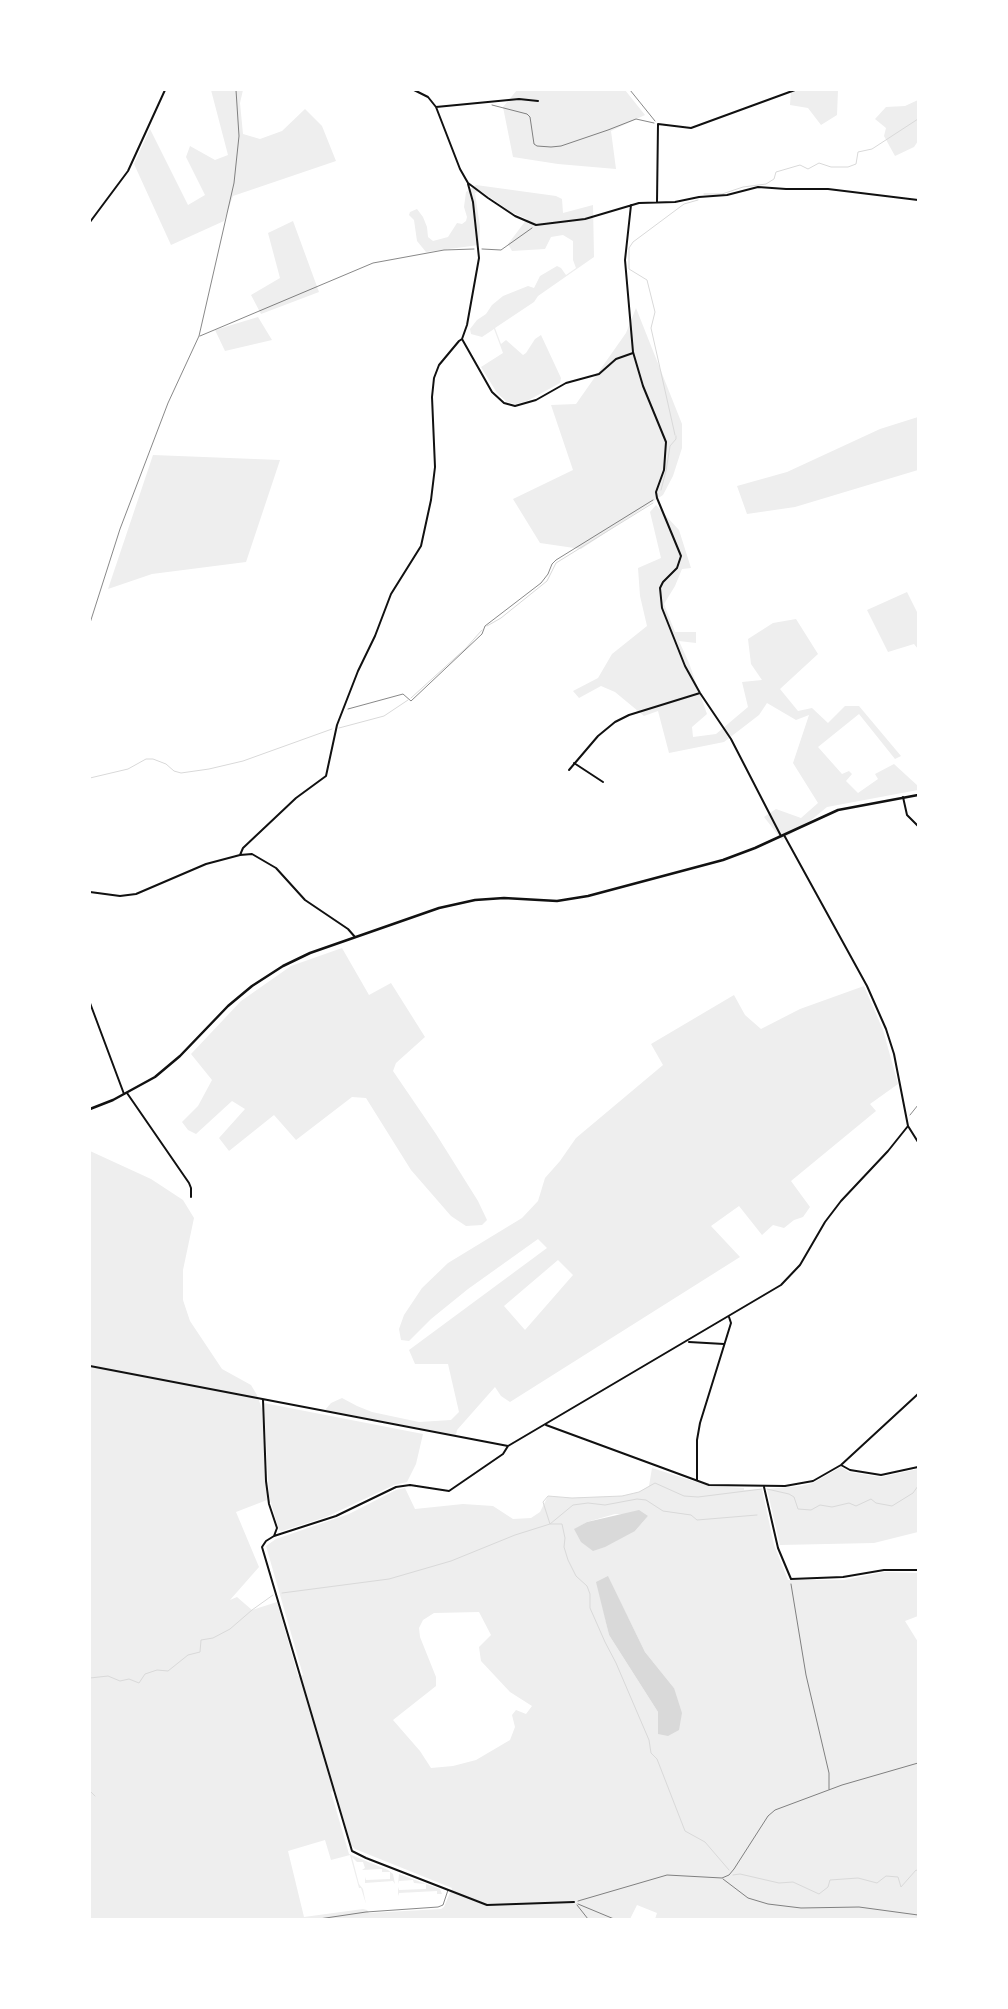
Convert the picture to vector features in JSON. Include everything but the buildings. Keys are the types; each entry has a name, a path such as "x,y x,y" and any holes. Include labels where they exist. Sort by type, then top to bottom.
{"main road":[{"path":"90,1109 125,1093 166,1070 228,1006 265,977 310,953 439,908 475,900 504,898 558,901 588,896 723,860 838,810 918,794"}],"street":[{"path":"90,222 128,170 165,90"},
{"path":"240,855 243,848 296,798 326,776 342,710 363,658 375,636 391,594 422,546 435,467 432,397 434,378 439,365 462,339 467,325 478,267 478,249 473,202 468,183 460,169 436,107 428,97 414,90"},
{"path":"657,202 658,124 692,128 795,90"},
{"path":"436,107 525,98 538,101"},
{"path":"468,183 508,212 536,226 585,219 631,205 675,202 699,197 727,195 764,186 786,189 828,189 918,200"},
{"path":"631,205 625,260 633,352 643,386 666,442 664,470 656,492 680,556 677,568 663,582 660,588 660,602 682,659 700,693 731,739 782,835 867,986 886,1029 898,1071 906,1120 918,1142"},
{"path":"462,339 492,392 504,403 515,406 536,400 566,383 599,374 616,359 633,352"},
{"path":"569,770 598,736 615,722 629,715 700,693"},
{"path":"574,763 602,782"},
{"path":"903,797 907,815 918,826"},
{"path":"90,892 120,896 136,894 184,872 240,855 252,854 276,868 305,900 348,929 355,937"},
{"path":"90,1003 125,1093 189,1183 191,1198"},
{"path":"574,1902 487,1905 352,1851 262,1548 274,1536 336,1516 396,1487 410,1485 450,1491 503,1454 508,1446 773,1291 791,1276 808,1254 832,1212 908,1126"},
{"path":"697,1481 697,1440 700,1423 731,1323 729,1317"},
{"path":"687,1342 724,1344"},
{"path":"90,1366 508,1446"},
{"path":"546,1425 697,1481 718,1486 784,1486 807,1482 827,1474 841,1465 918,1394"},
{"path":"263,1400 266,1482 269,1504 277,1528 274,1536"},
{"path":"841,1465 850,1470 881,1475 918,1467"},
{"path":"764,1486 778,1548 791,1580 843,1577 884,1570 918,1570"}],"lane":[{"path":"319,1919 363,1912 441,1906 445,1902 448,1890"}],"path":[{"path":"90,623 120,529 168,403 199,336 234,183 238,136 236,90"},
{"path":"630,90 658,124"},
{"path":"485,103 527,114 530,117 534,144 537,146 561,146 636,118 658,124"},
{"path":"199,336 373,263 444,250 501,250 536,226"},
{"path":"342,710 403,694 411,702 482,634 485,626 541,583 556,560 657,498"},
{"path":"906,1120 918,1105"},
{"path":"791,1580 806,1675 829,1773 829,1791"},
{"path":"574,1902 667,1875 722,1878 729,1875 768,1816 784,1807 829,1791 918,1763"},
{"path":"722,1878 748,1898 768,1904 802,1908 859,1908 918,1915"},
{"path":"574,1902 588,1919"},
{"path":"574,1902 614,1919"}],"shaded area":[{"path":"211,90 243,90 240,103 243,134 260,139 282,131 305,109 322,126 336,161 233,196 224,221 171,245 134,164 150,129 188,205 205,195 186,157 190,146 215,160 228,155"},
{"path":"517,90 625,90 645,115 611,131 616,169 558,164 513,157 503,107"},
{"path":"791,90 838,90 837,115 821,125 808,108 790,105"},
{"path":"918,100 918,141 914,147 895,156 884,136 886,128 875,119 886,107 905,106"},
{"path":"476,185 556,196 562,199 563,213 593,205 594,257 538,296 534,302 495,328 501,344 506,340 523,355 535,339 541,335 561,378 560,383 527,401 516,404 507,402 497,393 481,367 503,353 494,329 482,337 471,334 470,329 503,296 528,286 534,288 540,276 557,266 566,275 576,268 573,260 573,241 563,235 551,237 545,249 512,251 508,244 527,219 511,212 481,191 475,193 480,227 479,245 426,252 417,241 414,220 409,215 410,212 417,209 427,227 428,237 433,241 448,237 457,223 462,224 466,221 467,217 464,207 466,192"},
{"path":"293,221 319,292 261,314 251,295 280,278 268,233"},
{"path":"636,308 682,424 682,448 673,476 663,495 581,549 540,543 513,499 573,470 551,405 576,404 626,333"},
{"path":"258,317 272,340 225,351 215,330"},
{"path":"918,417 918,470 795,507 747,514 737,486 787,472 880,429"},
{"path":"153,455 280,460 246,562 152,574 108,589"},
{"path":"656,505 679,530 691,568 682,569 675,586 664,604 675,632 696,632 696,643 679,641 707,714 692,727 693,737 716,734 748,707 742,682 762,680 751,664 748,639 773,623 796,619 818,654 780,689 798,711 812,708 828,723 845,706 859,706 901,756 895,759 859,714 818,747 842,774 849,771 852,774 846,781 858,793 878,779 875,774 894,764 918,786 918,790 827,807 782,840 764,817 776,809 801,818 818,803 793,763 809,715 796,720 767,703 759,715 724,742 669,753 658,711 644,716 615,692 601,686 579,698 573,691 598,678 612,654 647,626 640,596 638,568 661,558 650,512"},
{"path":"907,592 918,614 918,649 914,644 888,652 867,610"},
{"path":"342,948 369,995 391,983 425,1037 396,1063 393,1071 436,1134 478,1201 487,1220 482,1225 466,1226 451,1216 411,1170 366,1098 352,1097 296,1140 274,1115 229,1151 219,1138 245,1109 232,1101 196,1134 188,1130 182,1122 198,1106 212,1080 191,1054 241,1001 291,966"},
{"path":"864,986 883,1030 898,1084 870,1104 876,1111 791,1181 810,1207 803,1217 794,1220 784,1228 773,1225 762,1235 739,1206 711,1226 740,1257 510,1402 501,1396 495,1387 457,1430 456,1435 325,1410 331,1403 342,1398 372,1412 419,1422 451,1420 459,1412 448,1364 415,1364 409,1350 547,1248 538,1239 468,1289 431,1319 409,1341 401,1340 399,1329 404,1315 422,1288 448,1263 522,1218 538,1201 545,1178 576,1138 663,1065 651,1044 734,995 745,1015 761,1029 800,1009","holes":["558,1260 573,1275 525,1330 504,1306"]},
{"path":"90,1151 151,1179 183,1200 194,1218 183,1270 183,1300 190,1321 222,1369 251,1385 262,1409 267,1500 236,1512 259,1567 230,1600 237,1597 252,1610 277,1602 298,1676 303,1675 266,1546 276,1539 349,1514 396,1490 405,1488 415,1509 463,1504 493,1506 513,1519 531,1518 540,1512 548,1496 571,1498 622,1496 639,1492 649,1486 652,1468 709,1486 744,1488 744,1490 762,1489 774,1545 788,1580 844,1580 884,1572 918,1573 918,1616 905,1621 918,1642 918,1919 655,1919 657,1913 637,1905 630,1919 90,1919","holes":["615,1514 648,1516 635,1531 575,1529 587,1522","608,1577 645,1652 674,1688 658,1733 658,1712 609,1635 597,1582","479,1612 491,1635 479,1647 481,1661 510,1692 532,1706 526,1714 516,1710 512,1715 515,1727 510,1740 476,1760 453,1766 431,1768 420,1751 393,1720 436,1686 436,1677 420,1637 419,1628 423,1620 434,1613","335,1790 351,1845 355,1849 452,1888 444,1907 441,1909 369,1913 363,1909 304,1917 288,1851 325,1840 331,1860 350,1855 359,1888 361,1888 366,1904 352,1857 357,1862 363,1862 365,1868 362,1870 382,1869 382,1872 390,1872 390,1879 366,1880 365,1877 365,1883 393,1881 395,1884 393,1874 388,1870 349,1854 331,1792"]},
{"path":"264,1403 423,1434 416,1464 407,1482 394,1485 326,1517 282,1531 279,1530 269,1496"},
{"path":"841,1467 849,1472 881,1477 918,1469 918,1532 874,1543 780,1545 767,1489 813,1483"},
{"path":"639,1510 648,1516 635,1531 605,1547 593,1551 581,1542 574,1529 587,1522"},
{"path":"608,1576 645,1652 674,1688 682,1713 679,1730 668,1736 658,1734 658,1712 609,1635 596,1582"},
{"path":"399,1874 440,1889 442,1894 437,1894 437,1891 399,1893 398,1896 398,1887 399,1890 426,1889 426,1884 414,1883 413,1880 399,1881 398,1884"}],"waterway":[{"path":"704,194 722,194 743,187 766,184 774,179 776,172 800,165 808,169 819,163 831,167 848,167 856,164 858,152 872,149 918,119"},
{"path":"675,435 651,328 655,312 647,280 629,269 629,248 633,242 684,204 698,200"},
{"path":"661,490 670,446 676,439 676,436"},
{"path":"487,626 501,618 547,581 556,563 653,503"},
{"path":"411,698 466,648 482,630"},
{"path":"339,728 384,716 408,700"},
{"path":"90,778 128,769 146,759 153,759 166,764 174,771 181,773 209,769 243,761 332,729"},
{"path":"729,1870 705,1842 685,1831 657,1759 651,1753 649,1740 590,1608 590,1594 587,1586 576,1576 568,1560 564,1547 565,1538 562,1524 550,1524 543,1502 548,1496 572,1498 622,1496 639,1492 655,1483 684,1496 698,1497 762,1489"},
{"path":"767,1489 789,1494 794,1497 798,1509 811,1510 820,1505 832,1507 849,1503 856,1506 871,1499 876,1503 892,1506 913,1493 918,1486"},
{"path":"282,1593 389,1579 451,1561 515,1535 550,1524 573,1505 588,1503 605,1505 637,1499 646,1500 663,1511 691,1515 697,1520 757,1515"},
{"path":"90,1678 108,1676 120,1681 129,1679 139,1683 145,1674 157,1670 168,1671 188,1655 200,1652 201,1640 213,1638 230,1629 273,1595"},
{"path":"90,1791 95,1796"},
{"path":"733,1875 740,1874 779,1883 793,1882 819,1894 828,1887 830,1880 858,1878 877,1883 886,1876 898,1877 901,1887 916,1870 918,1871"}]}
